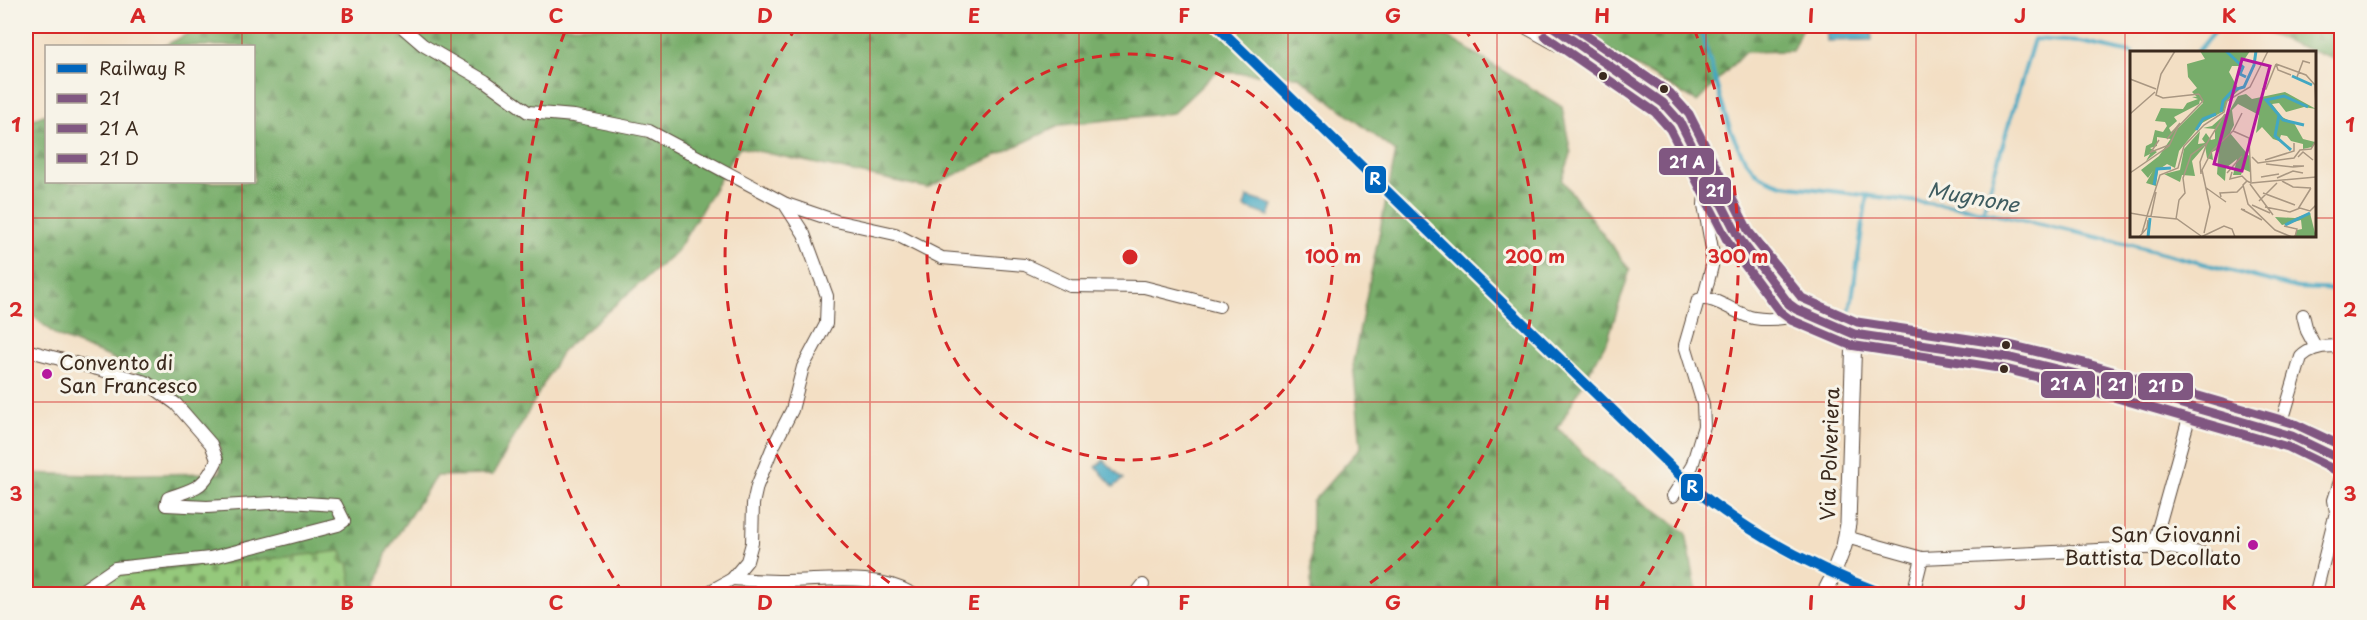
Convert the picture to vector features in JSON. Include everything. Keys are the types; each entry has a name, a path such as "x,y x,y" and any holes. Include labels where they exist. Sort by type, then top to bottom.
{"main road":[{"path":"1552,26 1647,91 1670,111 1688,134 1731,224 1749,253 1789,304 1806,315 1854,334 2026,361 2085,376 2279,432 2297,438 2342,460"}],"street":[{"path":"401,26 423,45 485,81 528,112 574,116 649,131 784,203 836,221 895,234 942,258 1025,265 1070,286 1144,287 1219,306"},
{"path":"1523,26 1577,56 1583,56 1589,51"},
{"path":"1674,496 1692,466 1704,426 1703,404 1685,345 1698,300 1704,297 1712,266 1712,249 1704,205 1707,174"},
{"path":"705,594 732,579 747,561 751,551 753,504 763,467 792,410 803,367 826,324 826,292 804,234 784,203"},
{"path":"1704,297 1754,318 1771,319 1806,315"},
{"path":"2303,315 2307,331 2316,348"},
{"name":"Via Polveriera","path":"1854,334 1849,509 1846,537 1922,558 2167,546 2205,554"},
{"path":"2279,432 2301,357 2316,348 2342,347"},
{"path":"26,350 146,382 176,404 211,444 217,460 207,480 195,488 168,498 166,505 207,507 289,502 336,505 344,520 338,525 210,558 115,568 77,594"},
{"path":"2153,547 2192,407"},
{"path":"2317,588 2339,508 2334,500 2342,475"},
{"path":"1830,582 1846,537"},
{"path":"1913,594 1922,558"},
{"path":"732,579 784,581 852,579 880,582 913,594"}],"green space":[{"path":"203,26 1430,26 1562,107 1571,154 1562,180 1630,270 1608,339 1558,428 1595,467 1686,533 1697,594 1311,594 1312,502 1361,447 1353,362 1396,152 1298,76 1216,72 1173,113 1061,125 927,188 739,147 677,251 562,351 493,475 436,476 387,551 374,594 26,594 26,473 91,475 220,473 220,447 173,394 112,358 57,336 26,310 26,122 45,114 45,183 255,183 255,45 166,45"},
{"path":"1566,26 1803,26 1792,51 1745,52 1697,102"},
{"path":"2247,26 2341,26 2341,62 2316,51"},
{"path":"342,551 344,563 348,563 353,594 108,594 106,576"}],"water":[{"path":"1826,26 1872,26 1872,40 1827,41"},
{"path":"1247,197 1273,205 1269,216 1244,207"},
{"path":"1104,460 1123,479 1114,487 1096,467"}],"waterway":[{"name":"Mugnone","path":"1698,26 1737,144 1746,161 1758,174 1770,180 1783,185 1968,208 2128,244 2297,288 2342,290"},
{"path":"2198,51 2219,26"},
{"path":"1983,211 2034,39 2081,42 2130,53"},
{"path":"1849,319 1867,195"}],"rail line":[{"name":"R","path":"1217,26 1693,488 1737,521 1784,549 1884,594"}],"transit line":[{"name":"21","path":"1552,26 1663,103 1680,122 1739,238 1789,304 1796,309 1854,334 2007,357 2085,376 2292,436 2342,460"},
{"path":"1572,26 1670,93 1689,114 1749,232 1802,298 1857,322 2009,345 2088,364 2295,424 2342,446"},
{"path":"1545,36 1655,112 1670,129 1729,244 1779,311 1791,320 1850,345 2005,369 2082,388 2288,447 2337,471"}],"place":[{"name":"Convento di San Francesco","path":"47,374"},
{"name":"San Giovanni Battista Decollato","path":"2253,545"}]}
